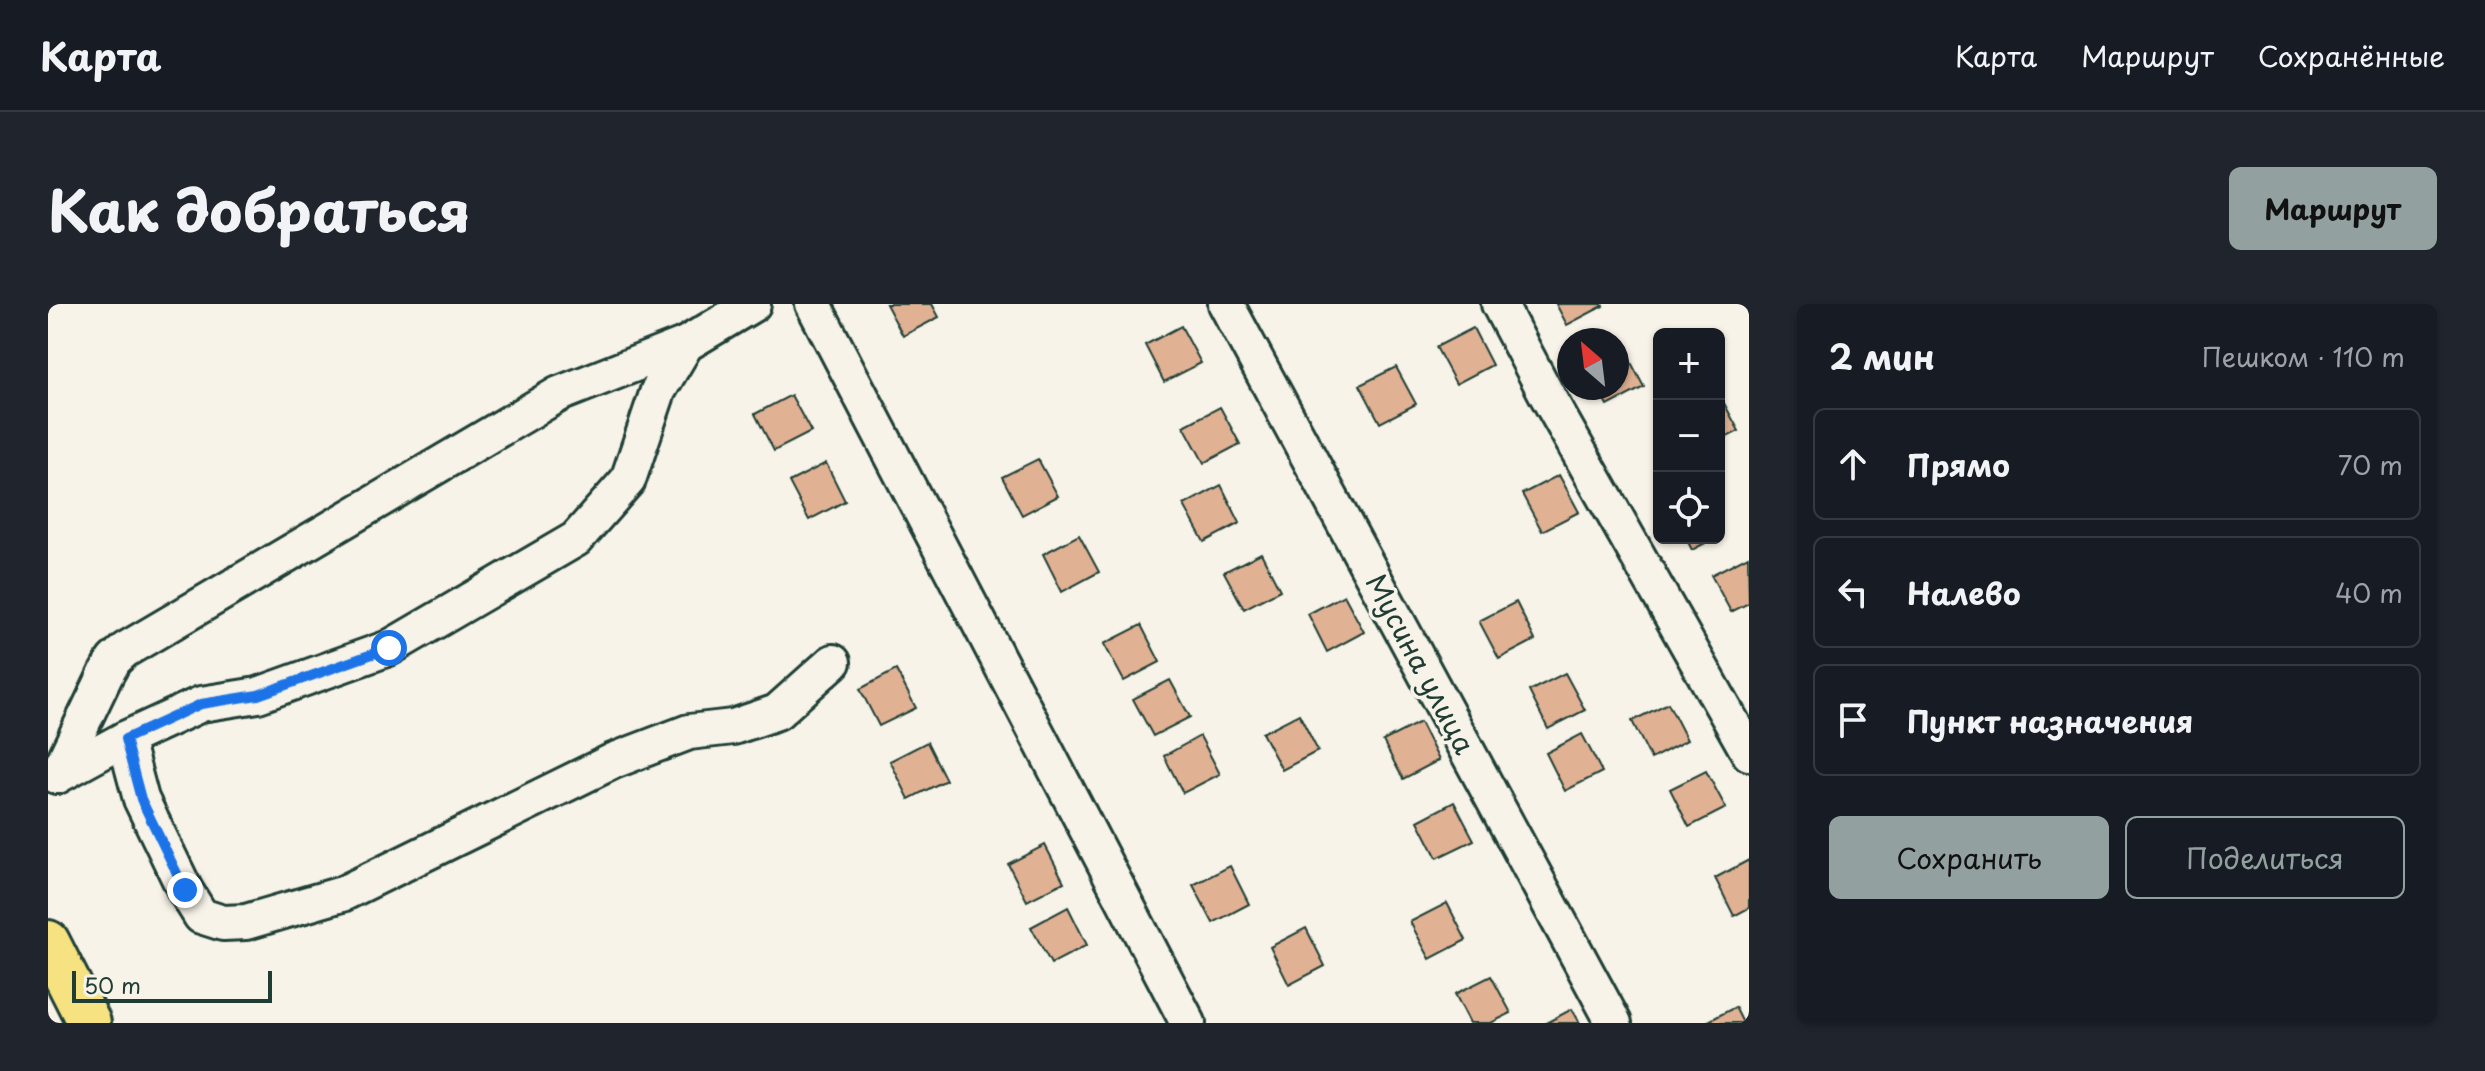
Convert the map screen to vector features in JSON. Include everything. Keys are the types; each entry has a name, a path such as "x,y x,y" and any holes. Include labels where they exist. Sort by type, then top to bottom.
{"main road":[{"path":"48,942 89,1023"}],"street":[{"path":"686,344 658,391 628,480 576,539 389,648 258,695 201,704 125,739 57,776 106,674 114,660 125,650 559,394 686,344 753,304"},
{"path":"813,304 1188,1023"},
{"name":"Мусина улица","path":"1226,304 1614,1023"},
{"path":"1499,304 1548,397 1749,753"},
{"path":"125,739 141,799 201,916 223,923 246,922 342,894 613,761 689,732 733,727 777,712 833,662"}],"building":[{"path":"886,304 932,304 939,317 903,336"},
{"path":"1556,304 1602,304 1603,306 1567,325"},
{"path":"1181,326 1201,363 1164,382 1145,345"},
{"path":"1473,328 1492,365 1456,384 1436,347"},
{"path":"1629,358 1644,387 1629,395"},
{"path":"1396,367 1416,404 1380,423 1360,385"},
{"path":"791,395 811,432 774,451 755,414"},
{"path":"1605,400 1619,400 1608,406"},
{"path":"1725,405 1739,431 1725,438"},
{"path":"1220,407 1240,444 1204,463 1184,426"},
{"path":"1038,459 1058,496 1022,515 1002,477"},
{"path":"826,463 845,501 809,520 789,482"},
{"path":"1559,475 1579,512 1542,531 1522,494"},
{"path":"1221,485 1240,523 1204,542 1184,505"},
{"path":"1079,535 1099,572 1062,592 1043,554"},
{"path":"1689,544 1704,544 1692,550"},
{"path":"1261,553 1280,590 1244,609 1224,572"},
{"path":"1748,556 1749,603 1731,612 1711,575"},
{"path":"1344,595 1364,632 1327,652 1308,614"},
{"path":"1516,602 1535,640 1499,659 1479,621"},
{"path":"1141,625 1160,662 1124,681 1104,644"},
{"path":"896,670 916,708 879,726 860,689"},
{"path":"1565,673 1585,710 1548,729 1529,691"},
{"path":"1170,680 1190,717 1153,736 1133,699"},
{"path":"1668,703 1687,740 1651,759 1632,721"},
{"path":"1299,714 1318,751 1282,770 1262,733"},
{"path":"1420,722 1439,760 1403,779 1383,741"},
{"path":"1582,734 1602,772 1565,791 1546,753"},
{"path":"1200,736 1220,774 1183,793 1164,756"},
{"path":"927,742 946,780 909,799 890,761"},
{"path":"1706,771 1726,808 1689,827 1670,789"},
{"path":"1454,802 1474,840 1437,858 1418,821"},
{"path":"1045,845 1064,882 1027,901 1008,864"},
{"path":"1749,860 1749,908 1734,916 1715,878"},
{"path":"1230,866 1249,904 1213,923 1193,885"},
{"path":"1447,903 1466,940 1430,959 1410,922"},
{"path":"1068,907 1087,945 1051,964 1031,927"},
{"path":"1306,928 1325,966 1289,985 1270,947"},
{"path":"1491,976 1511,1013 1491,1023 1470,1023 1455,994"},
{"path":"1735,1007 1743,1023 1705,1023"},
{"path":"1572,1009 1580,1023 1546,1023"}],"route":[{"path":"185,890 141,799 125,739 201,704 258,695 389,648"}]}
